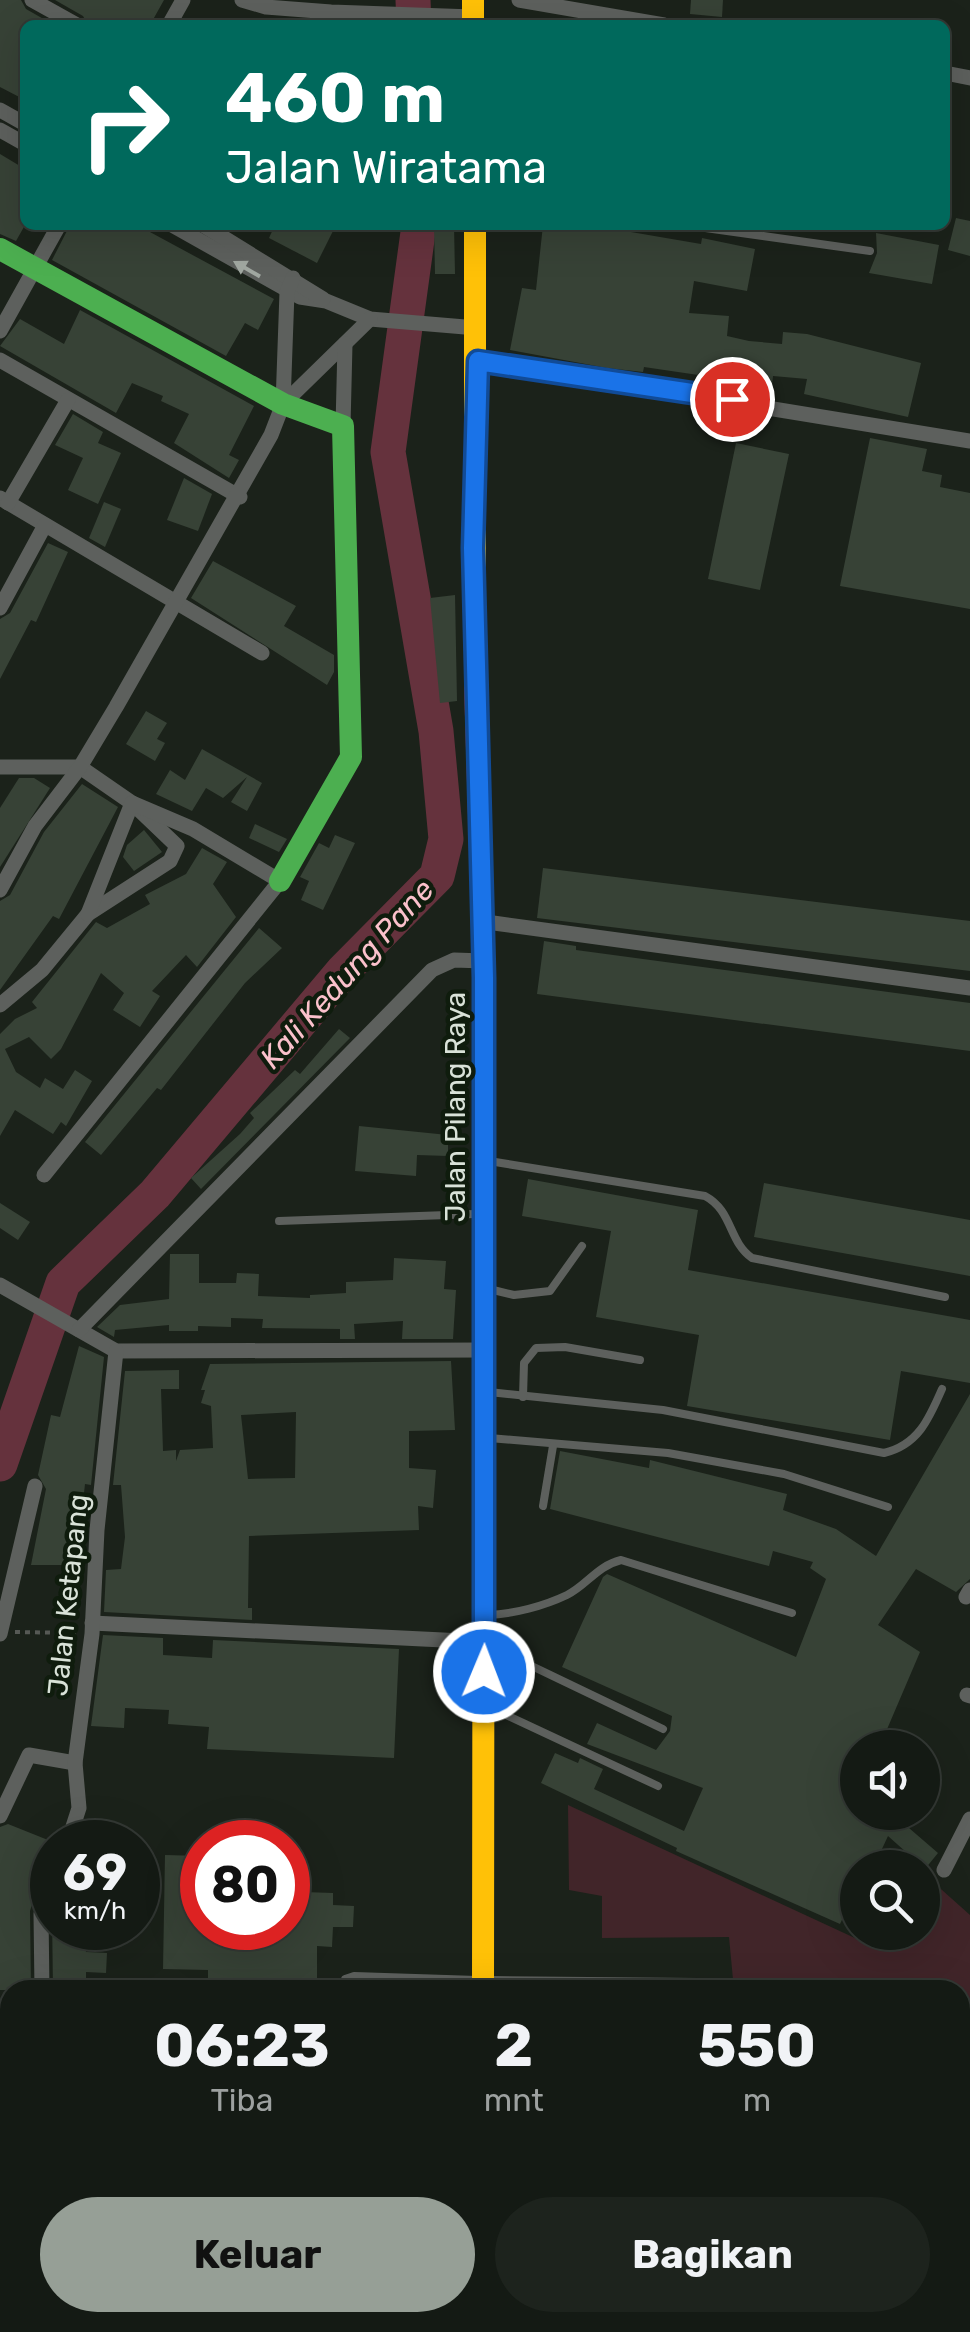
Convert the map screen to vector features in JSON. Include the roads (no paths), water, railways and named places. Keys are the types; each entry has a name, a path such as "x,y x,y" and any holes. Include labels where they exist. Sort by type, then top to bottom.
{"main road":[{"name":"Jalan Pilang Raya","path":"475,230 478,361 473,548 484,961 483,1980"},
{"path":"0,248 283,404 343,426 351,756 280,881"}],"street":[{"path":"32,0 68,20"},
{"path":"242,0 392,14 474,14"},
{"path":"519,0 635,20"},
{"path":"0,331 56,230"},
{"path":"182,230 290,285 376,320 476,328"},
{"path":"211,230 290,285"},
{"path":"283,404 290,285"},
{"path":"0,890 35,826 80,767 240,496 283,404 344,344 376,320"},
{"path":"343,426 344,344"},
{"path":"0,360 240,496"},
{"path":"478,361 768,404 970,441"},
{"path":"68,400 4,500 262,653"},
{"path":"0,608 45,525"},
{"path":"0,767 80,767 132,803 177,846 176,854 88,914 42,970 0,1005"},
{"path":"44,1174 280,881 193,829 132,803"},
{"path":"88,914 132,803"},
{"path":"480,921 970,988"},
{"path":"76,1328 190,1212 292,1117 432,970 454,960 484,961"},
{"path":"8,1293 116,1350 485,1350"},
{"name":"Jalan Ketapang","path":"75,1820 79,1808 75,1763 92,1628 116,1350"},
{"path":"0,1633 36,1486"},
{"path":"92,1628 484,1642"},
{"path":"0,1816 29,1756 75,1763"},
{"path":"944,1870 970,1820"},
{"path":"42,1950 42,1980"}],"lane":[{"path":"720,230 870,251"},
{"path":"484,1160 705,1196 726,1212 737,1243 752,1258 945,1297"},
{"path":"280,1220 485,1213"},
{"path":"484,1288 514,1295 550,1292 582,1246"},
{"path":"523,1396 524,1363 536,1348 565,1347 640,1360"},
{"path":"484,1392 663,1410 884,1453 906,1448 926,1424 942,1389"},
{"path":"485,1438 668,1453 784,1474 888,1508"},
{"path":"543,1506 553,1446"},
{"path":"484,1616 508,1614 569,1594 602,1566 621,1560 792,1613"},
{"path":"484,1642 663,1729"},
{"path":"483,1702 658,1786"},
{"path":"345,1980 354,1976 411,1980"}],"waterway":[{"name":"Kali Kedung Pane","path":"413,0 414,20"},
{"name":"Kali Kedung Pane","path":"0,1464 63,1283 155,1194 343,971 437,876 446,839 436,731 388,452 418,230"}]}
